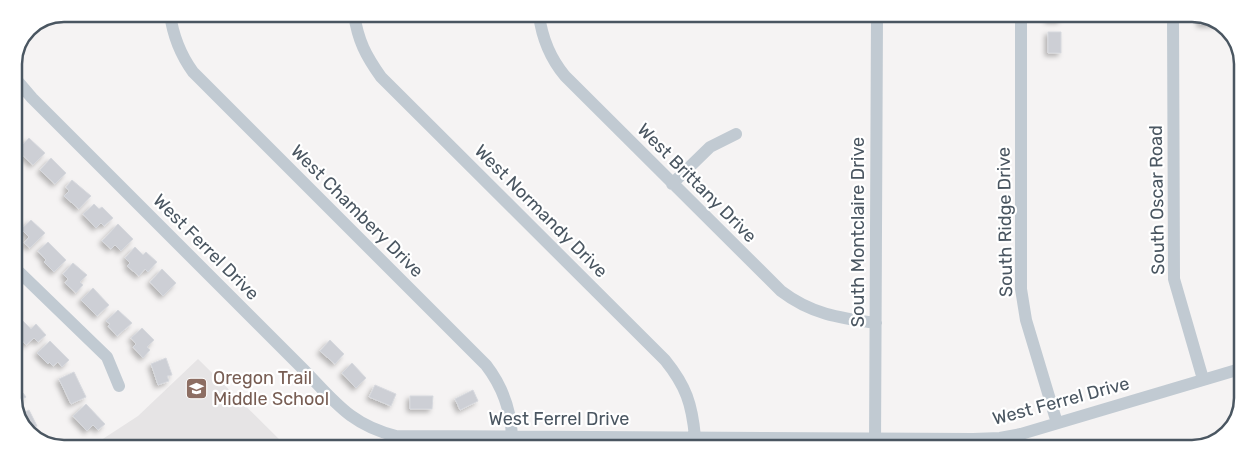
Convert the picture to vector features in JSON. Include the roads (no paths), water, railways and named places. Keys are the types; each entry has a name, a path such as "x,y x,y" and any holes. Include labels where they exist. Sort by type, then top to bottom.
{"street":[{"name":"West Chambery Drive","path":"171,22 180,52 193,72 486,365 497,381 507,404 512,437"},
{"name":"West Normandy Drive","path":"356,22 362,46 381,77 676,373 690,400 695,437"},
{"name":"West Brittany Drive","path":"541,22 543,37 549,54 557,67 762,273 790,298 819,313 876,323"},
{"name":"South Montclaire Drive","path":"875,440 877,22"},
{"name":"South Ridge Drive","path":"1021,22 1021,289 1026,320 1057,423"},
{"name":"South Oscar Road","path":"1173,22 1174,279 1203,379"},
{"name":"West Ferrel Drive","path":"22,86 354,420 380,432 396,436 695,437 785,440"},
{"path":"672,184 710,147 736,134"},
{"path":"23,275 107,357 118,386"},
{"name":"West Ferrel Drive","path":"950,440 1000,438 1021,434 1234,371"}],"place":[{"name":"Oregon Trail Middle School","path":"197,388"}]}
